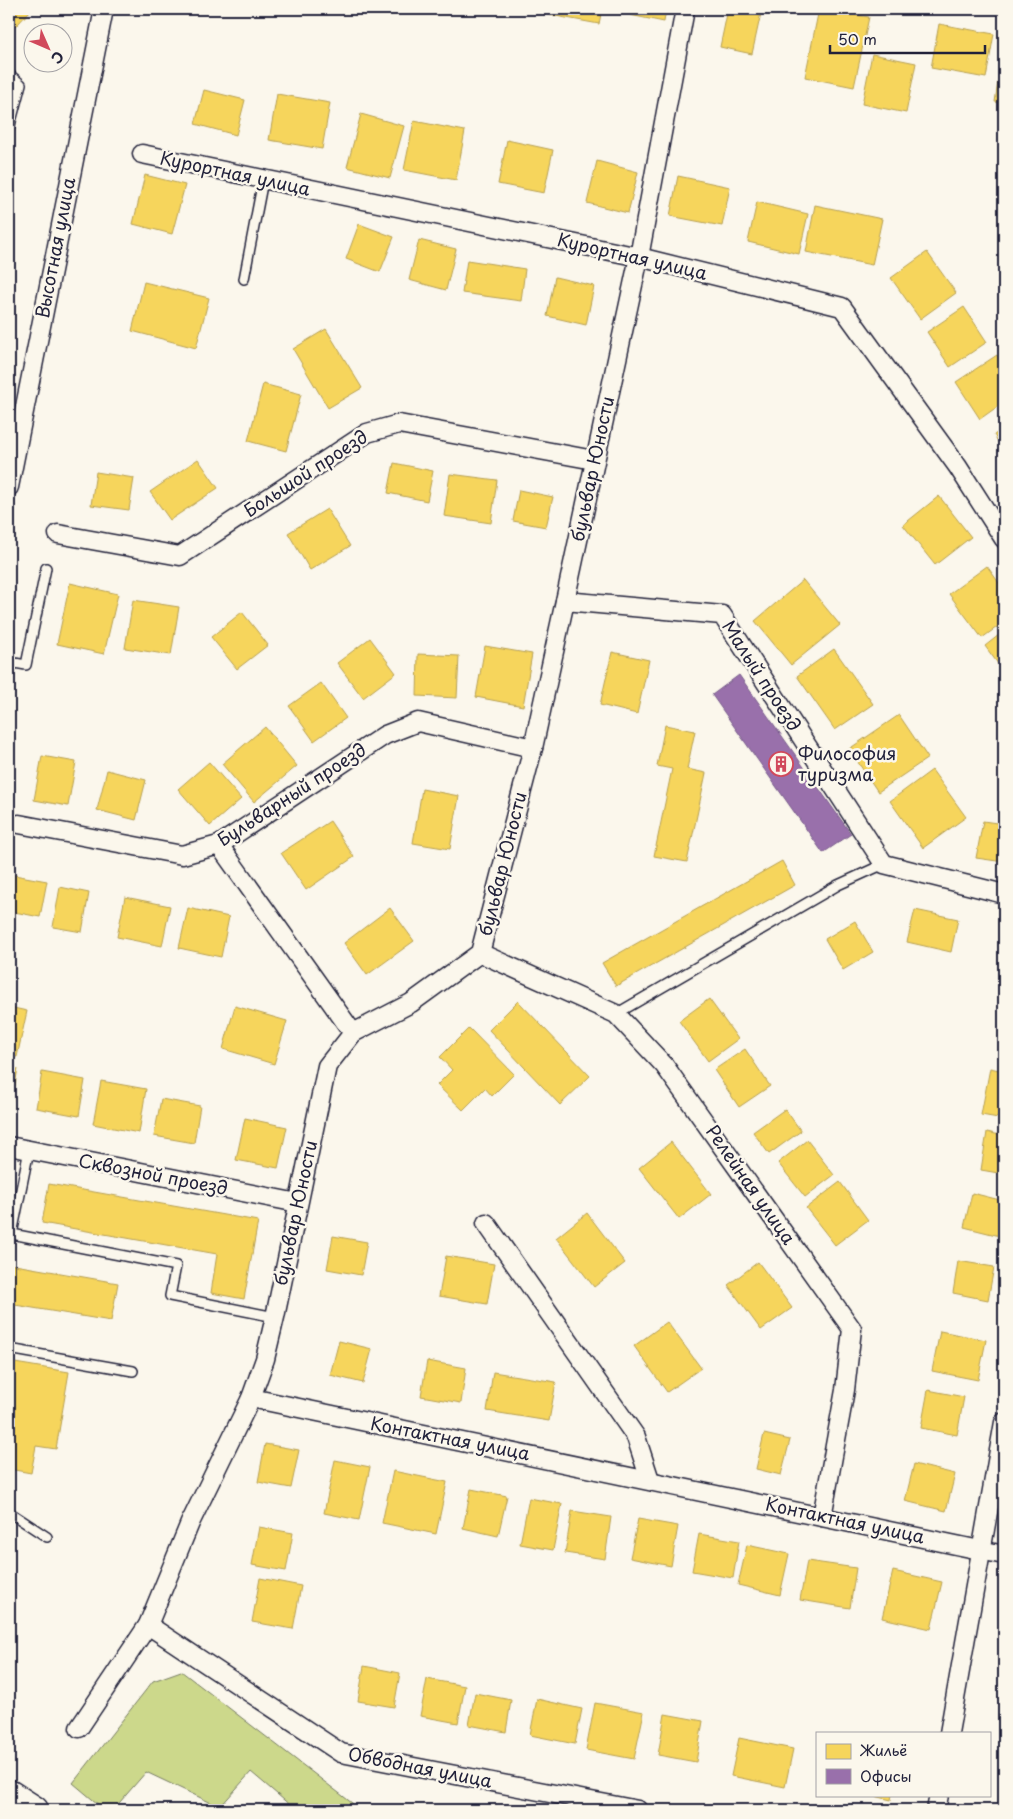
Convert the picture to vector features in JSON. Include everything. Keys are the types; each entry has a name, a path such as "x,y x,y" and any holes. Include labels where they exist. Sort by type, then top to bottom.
{"highway":[{"path":"9,1794 34,1810"}],"street":[{"name":"Высотная улица","path":"10,478 104,9"},
{"name":"бульвар Юности","path":"79,1728 148,1625 190,1523 251,1398 265,1359 275,1317 327,1066 353,1033 411,1004 480,954 532,748 566,601 594,460 640,257 685,9"},
{"name":"Курортная улица","path":"142,154 640,257 842,307 958,467 1004,539"},
{"name":"Большой проезд","path":"58,534 180,556 366,433 399,424 594,460"},
{"name":"Малый проезд","path":"566,601 722,615 884,864"},
{"name":"Бульварный проезд","path":"19,824 182,855 219,845 385,734 418,722 532,748"},
{"path":"219,845 353,1033"},
{"path":"884,864 1004,894"},
{"name":"Релейная улица","path":"480,954 616,1014 664,1065 852,1329 845,1390 822,1517"},
{"name":"Сквозной проезд","path":"9,1146 298,1203"},
{"path":"486,1223 636,1437 650,1480"},
{"name":"Контактная улица","path":"251,1398 1004,1555"},
{"path":"950,1732 1004,1422"},
{"name":"Обводная улица","path":"148,1625 341,1753 638,1810"},
{"path":"936,1810 939,1796"}],"lane":[{"path":"9,74 21,84 9,130"},
{"path":"244,279 263,180"},
{"path":"9,662 26,665 46,568"},
{"path":"616,1014 838,885 884,864"},
{"path":"29,1150 12,1234 176,1266 170,1296 275,1317"},
{"path":"9,1349 133,1371"},
{"path":"9,1512 47,1537"}],"green space":[{"path":"181,1671 361,1810 289,1810 291,1806 251,1772 220,1807 146,1772 113,1810 105,1810 73,1783 153,1681"}],"building: Жильё":[{"path":"9,9 32,9 16,26 9,20"},
{"path":"398,9 424,9 423,14"},
{"path":"551,9 602,9 599,24 550,15"},
{"path":"631,9 666,9 664,22 630,15"},
{"path":"728,9 761,13 752,54 720,47"},
{"path":"819,9 869,17 854,87 805,77"},
{"path":"939,24 994,34 986,78 931,68"},
{"path":"1004,42 1004,103 995,102"},
{"path":"872,54 916,63 906,113 862,104"},
{"path":"204,90 245,100 236,135 195,124"},
{"path":"277,94 330,103 322,149 269,140"},
{"path":"361,114 404,126 390,178 347,167"},
{"path":"414,121 465,131 456,180 404,170"},
{"path":"507,140 553,150 544,193 498,184"},
{"path":"597,161 638,172 628,213 587,203"},
{"path":"145,175 185,185 172,234 133,224"},
{"path":"678,176 730,187 722,226 670,216"},
{"path":"757,202 808,214 799,254 748,242"},
{"path":"815,205 882,219 872,265 806,252"},
{"path":"359,224 394,237 380,272 346,259"},
{"path":"419,240 456,249 446,290 409,280"},
{"path":"927,252 956,293 920,319 891,278"},
{"path":"467,260 525,269 521,301 462,293"},
{"path":"555,277 594,286 586,325 547,316"},
{"path":"144,282 209,298 196,348 132,331"},
{"path":"964,307 987,342 950,367 927,332"},
{"path":"326,329 362,388 328,408 293,349"},
{"path":"997,355 1004,366 1004,402 980,419 956,382"},
{"path":"263,384 301,394 286,451 248,441"},
{"path":"1004,428 1004,451 994,435"},
{"path":"198,459 218,488 170,520 150,492"},
{"path":"394,463 433,471 427,501 388,493"},
{"path":"96,472 134,478 129,510 91,505"},
{"path":"450,474 497,480 491,523 444,516"},
{"path":"519,490 553,497 546,527 513,521"},
{"path":"939,496 971,537 935,565 903,525"},
{"path":"327,509 350,546 310,570 288,533"},
{"path":"987,566 1004,590 1004,622 982,638 949,594"},
{"path":"803,580 840,625 791,665 755,621"},
{"path":"70,583 118,594 104,654 57,644"},
{"path":"133,600 179,607 171,655 125,648"},
{"path":"242,612 268,645 237,669 211,637"},
{"path":"1004,631 1004,672 985,646"},
{"path":"370,638 396,673 363,698 337,663"},
{"path":"485,646 532,654 523,706 476,697"},
{"path":"834,649 873,704 835,730 797,676"},
{"path":"612,652 649,660 637,714 600,705"},
{"path":"418,654 459,656 457,698 417,696"},
{"path":"321,683 346,718 314,741 289,706"},
{"path":"899,715 928,758 878,792 849,749"},
{"path":"665,725 695,731 687,769 706,773 687,862 654,856 672,769 657,766"},
{"path":"265,727 297,766 254,802 222,764"},
{"path":"42,756 76,762 68,806 34,800"},
{"path":"209,762 241,799 210,826 178,789"},
{"path":"107,770 146,780 136,820 97,810"},
{"path":"932,770 966,817 923,848 890,801"},
{"path":"422,789 459,796 450,849 413,843"},
{"path":"330,821 354,857 306,890 281,853"},
{"path":"983,821 1004,824 1004,862 976,858"},
{"path":"782,861 795,885 616,986 602,963"},
{"path":"9,874 47,881 40,917 9,911"},
{"path":"60,887 89,893 82,932 53,927"},
{"path":"125,897 170,906 162,946 117,937"},
{"path":"188,908 229,917 221,957 179,948"},
{"path":"390,908 414,941 367,975 344,943"},
{"path":"915,910 958,919 951,952 907,942"},
{"path":"855,921 873,952 843,970 825,939"},
{"path":"709,999 738,1039 708,1061 679,1021"},
{"path":"518,1001 590,1076 560,1105 489,1030"},
{"path":"235,1006 287,1021 274,1064 223,1049"},
{"path":"9,1007 27,1011 17,1057 9,1056"},
{"path":"469,1028 514,1074 492,1096 485,1088 463,1110 437,1085 452,1070 440,1057"},
{"path":"745,1049 770,1086 739,1107 714,1070"},
{"path":"9,1067 18,1069 10,1110 9,1110"},
{"path":"990,1068 1004,1071 1004,1119 981,1115"},
{"path":"42,1072 85,1080 79,1116 36,1108"},
{"path":"101,1081 146,1089 139,1133 93,1124"},
{"path":"161,1099 200,1106 194,1143 154,1136"},
{"path":"785,1109 801,1131 769,1154 753,1132"},
{"path":"245,1118 287,1127 278,1168 236,1160"},
{"path":"987,1132 1004,1136 1004,1174 981,1170"},
{"path":"807,1140 834,1175 805,1197 778,1163"},
{"path":"671,1142 711,1194 679,1219 639,1168"},
{"path":"840,1182 868,1220 835,1245 806,1208"},
{"path":"49,1184 258,1221 244,1299 211,1293 217,1254 42,1223"},
{"path":"972,1193 1004,1201 1004,1237 964,1227"},
{"path":"587,1213 625,1263 594,1287 556,1238"},
{"path":"333,1236 367,1242 361,1275 327,1269"},
{"path":"446,1256 494,1264 487,1304 439,1296"},
{"path":"958,1261 994,1267 988,1300 953,1293"},
{"path":"758,1262 792,1308 761,1330 728,1285"},
{"path":"9,1264 118,1283 111,1321 9,1304"},
{"path":"667,1322 701,1368 667,1392 634,1346"},
{"path":"940,1331 986,1340 978,1380 932,1371"},
{"path":"339,1341 372,1349 363,1383 330,1375"},
{"path":"427,1361 466,1368 461,1403 421,1396"},
{"path":"9,1362 69,1372 56,1449 36,1446 31,1473 9,1469"},
{"path":"493,1372 556,1382 549,1421 487,1411"},
{"path":"928,1390 964,1397 957,1435 921,1428"},
{"path":"764,1434 790,1440 781,1475 756,1469"},
{"path":"265,1444 299,1450 291,1488 258,1482"},
{"path":"335,1460 370,1467 359,1520 324,1513"},
{"path":"914,1464 955,1474 946,1511 905,1501"},
{"path":"393,1471 447,1482 436,1534 382,1523"},
{"path":"471,1489 507,1496 498,1536 463,1528"},
{"path":"529,1498 562,1504 553,1550 520,1544"},
{"path":"572,1511 611,1517 605,1559 565,1553"},
{"path":"638,1519 678,1526 671,1566 630,1558"},
{"path":"259,1527 293,1533 286,1571 252,1565"},
{"path":"699,1534 739,1541 733,1578 692,1571"},
{"path":"747,1545 789,1554 780,1595 738,1585"},
{"path":"807,1561 856,1568 850,1608 800,1600"},
{"path":"893,1571 942,1582 931,1629 882,1618"},
{"path":"260,1578 301,1586 293,1629 252,1622"},
{"path":"364,1666 400,1673 394,1707 358,1701"},
{"path":"427,1679 465,1686 458,1723 420,1716"},
{"path":"475,1693 511,1700 506,1732 469,1725"},
{"path":"537,1699 582,1709 575,1744 530,1735"},
{"path":"595,1703 644,1712 634,1759 586,1750"},
{"path":"665,1714 703,1721 696,1762 658,1755"},
{"path":"739,1738 793,1749 785,1787 731,1776"},
{"path":"875,1796 892,1796 891,1800"}],"building: Офисы":[{"name":"Философия туризма","path":"739,675 851,834 823,853 712,695"}],"place":[{"name":"Философия туризма","path":"781,764"}]}
